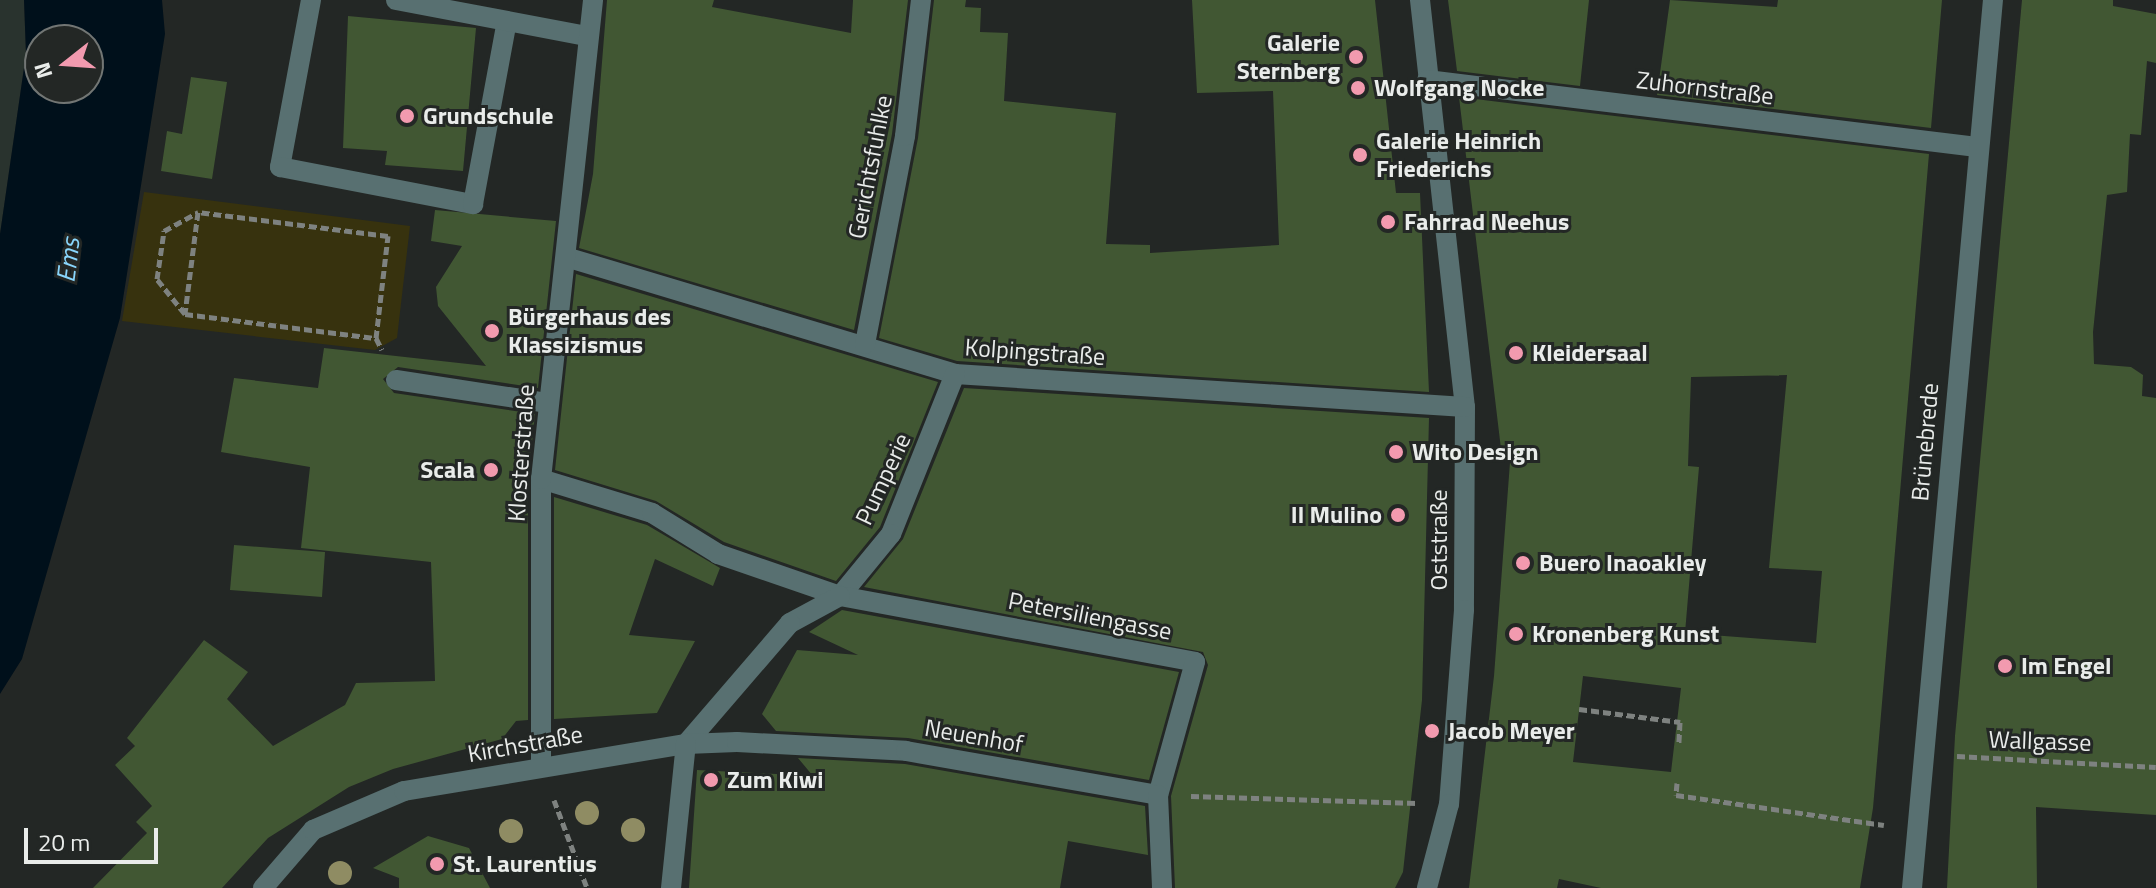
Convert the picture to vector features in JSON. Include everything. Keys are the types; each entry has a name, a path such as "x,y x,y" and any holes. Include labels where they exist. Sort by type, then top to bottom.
{"street":[{"path":"311,0 280,167 473,204 507,21"},
{"path":"396,0 586,36"},
{"name":"Klosterstraße","path":"541,767 541,479 548,403 569,258 586,36 593,0"},
{"name":"Gerichtsfuhlke","path":"865,344 905,136 921,0"},
{"name":"Oststraße","path":"1420,0 1465,407 1464,610 1449,804 1427,888"},
{"name":"Brünebrede","path":"1912,888 1977,147 1993,0"},
{"name":"Zuhornstraße","path":"1427,80 1977,147"},
{"name":"Kolpingstraße","path":"569,258 865,344 955,374 1465,407"},
{"name":"Pumperie","path":"840,596 891,534 955,374"},
{"path":"396,380 548,403"},
{"path":"541,479 652,513 718,554 840,596"},
{"path":"671,888 686,744 790,623 840,596"},
{"name":"Petersiliengasse","path":"840,596 1195,662 1158,795"},
{"name":"Kirchstraße","path":"263,888 313,830 404,791 686,744"},
{"name":"Neuenhof","path":"686,744 906,751 1158,795"},
{"path":"1158,795 1162,888"}],"path":[{"path":"185,314 198,212"},
{"path":"376,338 185,314 157,279 164,231 198,212 388,236 376,338 396,380"},
{"path":"1579,709 1680,722 1679,743"},
{"name":"Wallgasse","path":"1923,756 2156,767"},
{"path":"541,767 587,888"},
{"path":"1677,783 1676,795 1917,830"},
{"path":"1158,795 1449,804"}],"shaded area":[{"path":"0,0 24,0 24,68 0,234"},
{"path":"144,192 410,226 397,338 375,350 122,321"}],"water":[{"name":"Ems","path":"24,0 162,0 165,34 120,318 22,659 0,694 0,234 24,68 24,104 104,104 104,24 25,24"}],"building":[{"path":"607,0 714,0 712,7 851,33 853,0 908,0 892,134 854,330 579,248 593,174"},
{"path":"934,0 966,0 965,7 981,8 980,32 1008,33 1004,101 1116,113 1106,244 1150,245 1150,253 1279,245 1273,91 1197,93 1192,0 1375,0 1396,193 1420,193 1429,392 957,361 879,338 918,138"},
{"path":"1448,0 1589,0 1580,86 1457,71"},
{"path":"1670,0 1777,7 1778,0 1942,0 1931,128 1657,95"},
{"path":"2022,0 2113,0 2113,6 2156,14 2156,63 2147,61 2141,135 2130,134 2127,192 2107,195 2093,332 2094,364 2131,367 2143,375 2142,396 2156,398 2156,815 2036,807 2037,888 1947,888 1955,736"},
{"name":"Grundschule","path":"348,16 476,28 463,171 385,165 387,151 343,148"},
{"path":"191,77 227,82 212,179 161,171 167,131 182,134"},
{"path":"1459,97 1929,154 1873,808 1860,888 1601,888 1559,879 1557,888 1469,888 1494,676 1511,449 1501,449","holes":["1787,375 1769,568 1822,571 1816,643 1685,633 1699,467 1688,466 1691,377","1583,676 1681,688 1671,772 1573,762"]},
{"path":"435,210 556,221 538,388 398,367 383,379 394,393 535,414 528,479 528,720 516,721 502,739 393,769 349,787 268,838 222,888 93,888 147,833 136,822 152,806 115,765 135,746 127,738 204,640 248,672 227,699 273,746 345,705 356,683 435,681 431,562 301,548 310,467 221,452 234,378 318,388 324,348 486,366 438,306 436,287 462,246 431,241"},
{"path":"576,274 938,382 880,527 836,581 724,542 656,501 555,470"},
{"path":"964,388 1429,418 1422,700 1403,872 1395,888 1175,888 1171,796 1208,665 1203,652 864,587 903,539"},
{"path":"554,497 647,525 720,568 713,586 655,559 629,635 695,641 657,713 554,719"},
{"path":"234,545 325,552 322,597 230,590"},
{"path":"842,610 1179,672 1149,780 908,738 776,731 762,714 797,650 858,655 809,632"},
{"path":"798,758 905,764 1145,806 1148,855 1068,841 1060,888 689,888 697,770 813,776"},
{"name":"St. Laurentius","path":"428,836 469,848 490,888 399,888 399,878 373,868"}],"place":[{"name":"Galerie Sternberg","path":"1356,57"},
{"name":"Wolfgang Nocke","path":"1358,88"},
{"name":"Grundschule","path":"407,116"},
{"name":"Galerie Heinrich Friederichs","path":"1360,155"},
{"name":"Fahrrad Neehus","path":"1388,222"},
{"name":"Bürgerhaus des Klassizismus","path":"492,331"},
{"name":"Kleidersaal","path":"1516,353"},
{"name":"Wito Design","path":"1396,452"},
{"name":"Scala","path":"491,470"},
{"name":"Il Mulino","path":"1398,515"},
{"name":"Buero Inaoakley","path":"1523,563"},
{"name":"Kronenberg Kunst","path":"1516,634"},
{"name":"Im Engel","path":"2005,666"},
{"name":"Jacob Meyer","path":"1432,731"},
{"name":"Zum Kiwi","path":"711,780"},
{"name":"St. Laurentius","path":"437,864"}]}
